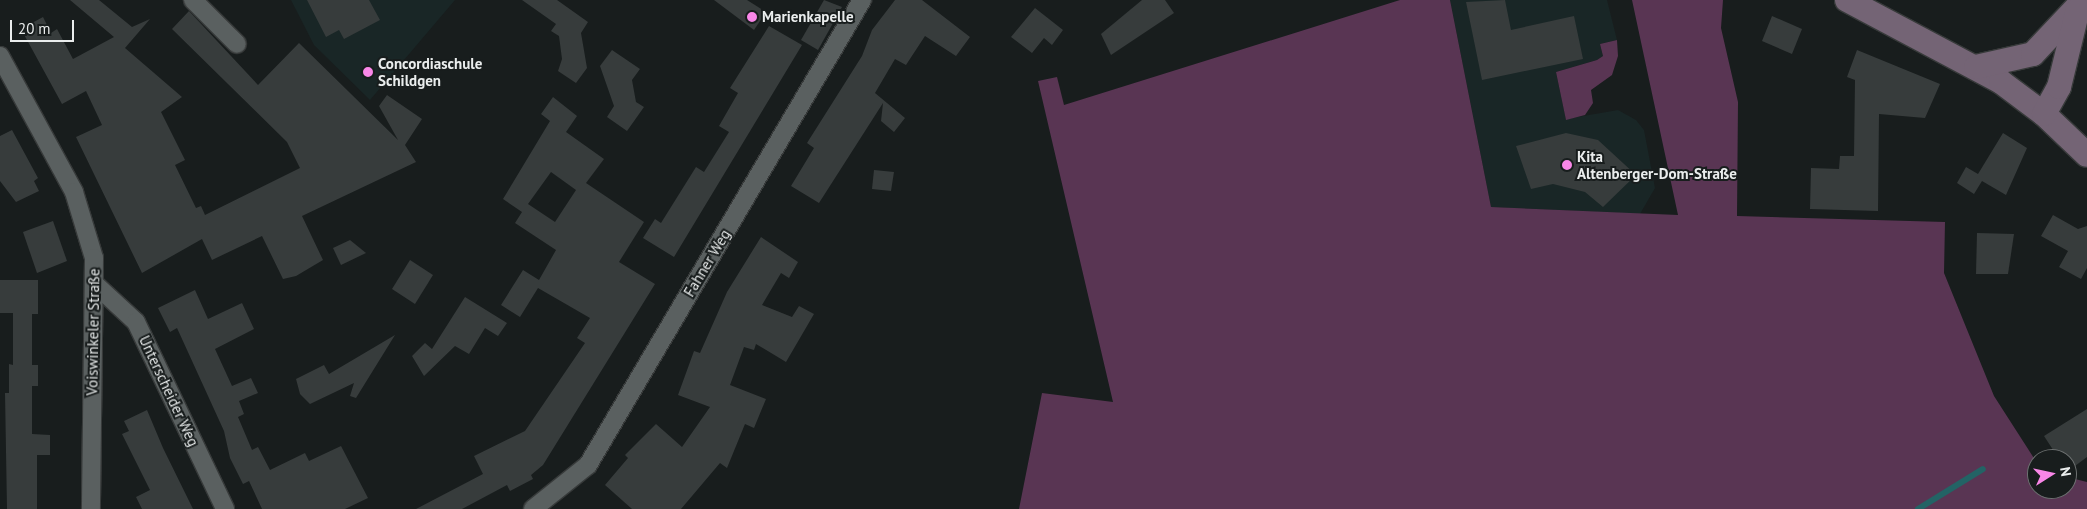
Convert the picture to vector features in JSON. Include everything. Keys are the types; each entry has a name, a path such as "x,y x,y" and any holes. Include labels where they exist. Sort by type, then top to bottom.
{"main road":[{"path":"1847,0 1976,67 2044,114 2087,155"},
{"path":"1976,67 2033,54 2080,2"},
{"path":"2044,114 2059,87 2080,2"}],"street":[{"path":"193,0 237,44"},
{"name":"Fahner Weg","path":"543,507 588,465 862,0"},
{"name":"Voiswinkeler Straße","path":"0,56 74,192 96,285 91,509"},
{"name":"Unterscheider Weg","path":"96,285 136,322 225,509"}],"shaded area":[{"name":"Concordiaschule Schildgen","path":"291,0 455,0 370,100 314,45"},
{"path":"1400,0 1450,0 1491,207 1678,215 1632,0 1723,0 1721,28 1738,102 1737,216 1945,222 1944,273 1994,396 2028,449 2027,499 2077,499 2077,480 2087,482 2087,509 1019,509 1042,393 1113,402 1038,81 1057,77 1064,105"},
{"name":"Kita Altenberger-Dom-Straße","path":"1450,0 1607,0 1617,40 1600,44 1603,56 1597,60 1556,72 1566,119 1618,110 1636,120 1644,130 1655,188 1640,214 1491,207"},
{"path":"1617,40 1618,56 1612,75 1591,90 1593,103 1585,115 1566,120 1556,72 1597,60 1603,56 1600,44"}],"building":[{"path":"70,0 99,0 132,27 150,19 125,48 182,97 161,112 185,160 175,165 196,208 201,206 205,215 300,168 287,142 172,29 189,11 258,85 299,43 398,140 379,106 387,95 422,119 405,145 416,162 302,216 323,260 296,276 283,279 262,236 212,260 202,239 142,273 76,137 102,125 86,91 62,104 21,29 43,17 51,33 57,29 73,59 114,37"},
{"path":"307,0 369,0 380,20 344,39 339,30 326,37"},
{"path":"522,0 557,0 588,22 581,33 587,68 576,83 558,71 562,59 559,36 551,31 556,24"},
{"path":"714,0 747,0 766,12 754,30"},
{"path":"824,0 842,7 818,50 801,40"},
{"path":"895,0 922,0 970,37 956,56 925,36 906,65 895,59 875,93 905,118 894,132 881,121 883,103 819,203 791,186 814,148 807,143 862,56 872,30"},
{"path":"1142,0 1165,0 1174,13 1111,55 1101,34"},
{"path":"1505,0 1511,30 1574,16 1583,59 1482,80 1466,2"},
{"path":"1035,8 1063,30 1052,45 1044,38 1032,53 1011,37"},
{"path":"1772,16 1802,29 1792,54 1762,41"},
{"path":"769,26 802,45 674,257 643,238 655,219 661,223 696,167 704,172 729,132 719,126 738,93 730,88"},
{"path":"612,50 640,69 632,80 636,102 644,107 627,131 607,117 614,106 600,66"},
{"path":"1857,50 1940,84 1925,118 1879,114 1878,211 1810,209 1811,168 1839,169 1840,156 1854,156 1855,80 1847,77"},
{"path":"553,97 577,116 566,132 604,159 586,183 644,222 619,262 655,284 543,465 531,475 533,479 510,491 507,485 462,509 416,509 483,474 474,456 525,431 585,343 577,338 590,318 538,288 520,317 501,305 523,270 539,280 556,250 515,223 522,212 503,199 550,121 541,114","holes":["551,172 576,190 555,222 528,204"]},
{"path":"12,130 38,178 34,181 39,191 16,202 0,181 0,136"},
{"path":"1566,133 1598,140 1636,175 1603,207 1585,192 1553,184 1531,189 1516,146"},
{"path":"2003,133 2027,148 2006,195 1982,181 1974,194 1957,183 1966,167 1978,174"},
{"path":"874,170 894,172 891,191 872,189"},
{"path":"2053,215 2078,229 2087,226 2087,268 2081,279 2059,267 2068,251 2041,236"},
{"path":"53,221 67,261 37,273 23,232"},
{"path":"1977,233 2014,234 2008,274 1976,274"},
{"path":"761,237 798,262 789,278 781,273 762,305 792,317 799,306 814,314 786,362 756,344 754,350 744,347 730,385 766,399 754,428 745,424 727,468 720,463 681,509 632,509 605,485 628,458 625,455 656,424 682,447 710,407 678,395 694,351 700,353 727,292"},
{"path":"350,240 366,253 341,265 333,248"},
{"path":"410,260 433,275 415,304 392,289"},
{"path":"0,280 38,280 38,314 32,314 32,365 38,365 38,386 32,386 32,434 50,435 50,455 37,455 37,509 7,509 5,393 9,393 9,364 13,365 13,313 0,313"},
{"path":"195,290 208,319 242,303 254,329 215,349 232,386 251,378 258,393 239,401 244,414 238,417 252,450 258,447 270,470 305,453 309,461 341,446 368,498 345,509 262,509 249,481 243,484 230,458 224,431 177,328 170,332 158,308"},
{"path":"465,297 507,323 498,336 485,328 469,354 455,346 424,376 412,356 425,343 432,349"},
{"path":"395,335 356,398 350,396 354,383 310,404 300,394 296,379 324,365 329,374"},
{"path":"2087,409 2087,457 2077,464 2077,449 2052,449 2044,436"},
{"path":"147,410 163,448 193,509 142,509 136,497 150,490 122,434 129,431 124,421"}],"waterway":[{"path":"1918,509 1983,469"}],"place":[{"name":"Marienkapelle","path":"752,17"},
{"name":"Concordiaschule Schildgen","path":"368,72"},
{"name":"Kita Altenberger-Dom-Straße","path":"1567,165"}]}
